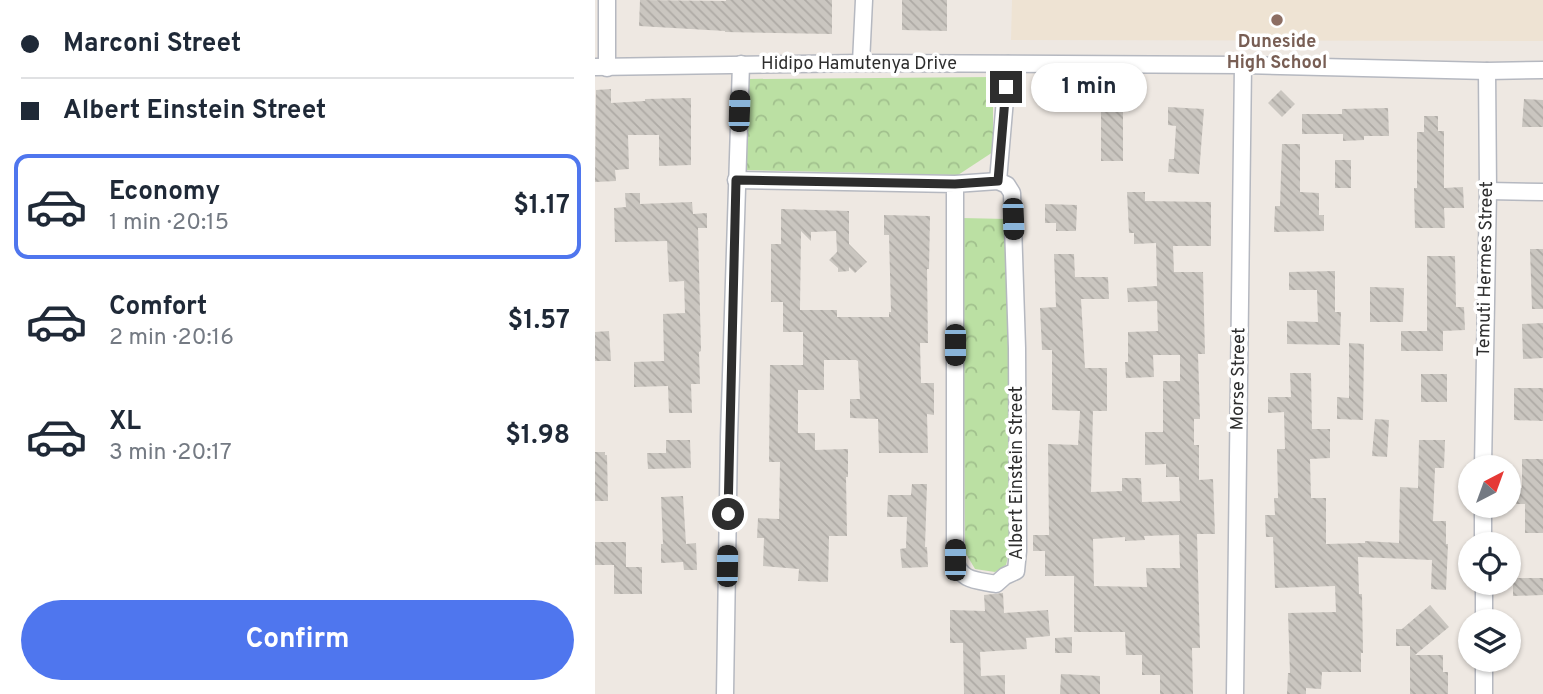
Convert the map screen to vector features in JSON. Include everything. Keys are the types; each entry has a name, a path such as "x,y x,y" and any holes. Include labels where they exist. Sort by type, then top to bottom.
{"street":[{"path":"601,68 607,0"},
{"path":"861,63 864,0"},
{"name":"Hidipo Hamutenya Drive","path":"601,68 861,63 1543,70"},
{"path":"725,694 729,437 741,64"},
{"path":"736,180 955,184 998,181 1008,64"},
{"name":"Morse Street","path":"1235,694 1243,65"},
{"name":"Temuti Hermes Street","path":"1483,455 1488,191 1487,71"},
{"name":"Albert Einstein Street","path":"955,184 955,560 958,570 965,576 996,584 1016,571 1018,551 1017,348 1012,193 1007,185 998,181"},
{"path":"1488,191 1543,192"},
{"path":"1484,672 1484,694"}],"shaded area":[{"name":"Duneside High School","path":"1012,0 1543,0 1543,41 1011,40"}],"green space":[{"path":"993,77 993,152 958,175 745,170 747,79"},
{"path":"962,218 1007,219 1010,549 1006,565 995,572 975,569 965,552"}],"building":[{"path":"640,0 832,0 832,34 725,32 639,26"},
{"path":"902,0 947,0 947,31 902,30"},
{"path":"611,89 611,103 691,98 691,165 659,166 659,135 628,135 629,169 615,170 616,181 595,182 596,90"},
{"path":"1281,90 1295,104 1282,117 1268,103"},
{"path":"1524,99 1543,100 1543,127 1522,127"},
{"path":"1168,107 1204,109 1199,174 1168,172 1169,159 1174,159 1176,126 1168,125"},
{"path":"1388,108 1389,136 1364,136 1364,140 1343,141 1343,134 1302,134 1302,114 1342,114 1342,109"},
{"path":"1101,110 1123,110 1123,161 1101,161"},
{"path":"1424,116 1438,116 1438,131 1444,131 1444,188 1463,187 1464,208 1444,208 1445,228 1415,228 1417,132 1424,132"},
{"path":"1282,144 1300,144 1300,192 1319,193 1319,215 1324,215 1324,231 1274,232 1275,206 1280,206"},
{"path":"1335,160 1351,160 1351,188 1335,188"},
{"path":"1127,192 1145,192 1145,201 1211,202 1211,246 1173,246 1174,272 1203,272 1205,354 1198,354 1200,419 1194,419 1194,445 1199,445 1199,480 1213,479 1215,534 1197,534 1200,648 1192,648 1193,694 1160,694 1160,675 1142,675 1142,655 1126,655 1125,632 1074,632 1074,576 1045,576 1045,551 1033,551 1033,535 1049,535 1048,444 1078,445 1080,411 1052,410 1052,350 1042,350 1040,308 1056,307 1054,254 1074,254 1075,277 1108,277 1109,299 1081,299 1085,368 1107,368 1107,411 1093,411 1091,492 1122,491 1122,478 1141,478 1142,502 1180,501 1179,477 1166,477 1166,464 1145,465 1145,432 1163,432 1163,381 1180,381 1180,355 1153,355 1154,377 1126,378 1128,332 1158,331 1157,301 1128,302 1127,288 1157,286 1156,243 1134,244 1134,233 1129,233","holes":["1179,535 1180,568 1146,568 1147,587 1094,586 1093,539 1125,537 1125,541 1145,540 1144,536"]},
{"path":"625,193 640,193 640,204 692,202 693,214 707,213 707,228 698,228 700,384 691,384 692,413 669,413 668,386 634,387 634,362 664,361 663,314 685,313 684,281 669,282 667,241 615,242 614,208 626,207"},
{"path":"1045,204 1077,205 1076,231 1056,231 1056,223 1045,223"},
{"path":"781,209 849,211 849,244 867,262 855,273 849,267 849,271 838,272 838,268 829,260 837,252 836,231 811,232 811,241 801,231 800,310 837,310 837,317 889,317 889,235 884,235 884,215 930,216 927,269 928,343 920,343 921,383 934,383 934,415 927,414 928,453 879,453 878,419 850,418 850,399 860,399 856,360 824,360 824,390 798,390 798,433 815,433 815,450 848,449 847,536 829,536 828,582 798,581 799,569 763,566 764,538 757,538 758,518 779,519 780,462 769,462 770,365 803,365 803,332 783,332 783,302 771,302 771,244 781,244"},
{"path":"1530,249 1543,249 1543,309 1532,309"},
{"path":"1427,256 1455,256 1456,307 1464,307 1465,330 1443,331 1443,351 1401,351 1401,331 1427,331"},
{"path":"1335,271 1335,312 1341,312 1340,345 1287,344 1287,321 1318,322 1317,290 1289,290 1289,272"},
{"path":"1370,287 1404,288 1403,322 1370,322"},
{"path":"1543,323 1543,358 1523,359 1522,324"},
{"path":"609,331 611,361 595,361 595,332"},
{"path":"1349,343 1364,344 1363,420 1337,419 1337,397 1349,398"},
{"path":"1290,373 1311,373 1312,429 1330,429 1330,458 1310,459 1311,498 1326,498 1326,544 1365,541 1399,543 1400,487 1418,488 1419,440 1445,440 1444,468 1435,468 1433,521 1446,521 1446,590 1431,589 1432,560 1358,557 1359,594 1362,594 1361,672 1322,672 1321,689 1306,688 1306,694 1287,694 1290,673 1288,613 1336,612 1335,586 1275,588 1273,537 1266,537 1265,515 1275,515 1274,498 1278,498 1277,449 1285,449 1284,412 1268,413 1268,397 1291,397"},
{"path":"1421,374 1447,374 1447,402 1421,402"},
{"path":"1514,388 1543,388 1543,421 1514,420"},
{"path":"1375,419 1389,420 1387,457 1372,456"},
{"path":"666,440 690,440 691,468 648,469 647,453 666,453"},
{"path":"595,452 605,452 607,455 608,501 595,501"},
{"path":"1522,459 1543,459 1543,533 1525,533"},
{"path":"912,484 927,484 925,547 928,567 902,568 900,549 906,548 907,517 887,517 888,495 911,495"},
{"path":"683,496 686,544 696,543 697,570 684,570 683,562 661,563 661,497"},
{"path":"595,542 626,542 626,567 642,567 642,594 614,594 614,565 595,565"},
{"path":"1521,578 1543,578 1543,595 1513,596 1521,595"},
{"path":"1003,593 1004,613 1048,610 1050,636 1026,638 1027,649 980,652 981,676 1005,675 1005,694 964,694 963,643 950,643 950,610 985,611 984,595"},
{"path":"1430,605 1449,627 1415,655 1443,655 1443,672 1448,672 1448,694 1410,694 1410,646 1396,646 1396,629 1402,629"},
{"path":"1072,637 1072,653 1055,653 1055,638"},
{"path":"1061,674 1100,676 1100,694 1060,694"}],"place":[{"name":"Duneside High School","path":"1277,20"}],"route":[{"path":"728,514 736,180 955,184 998,181 1006,87"}]}
